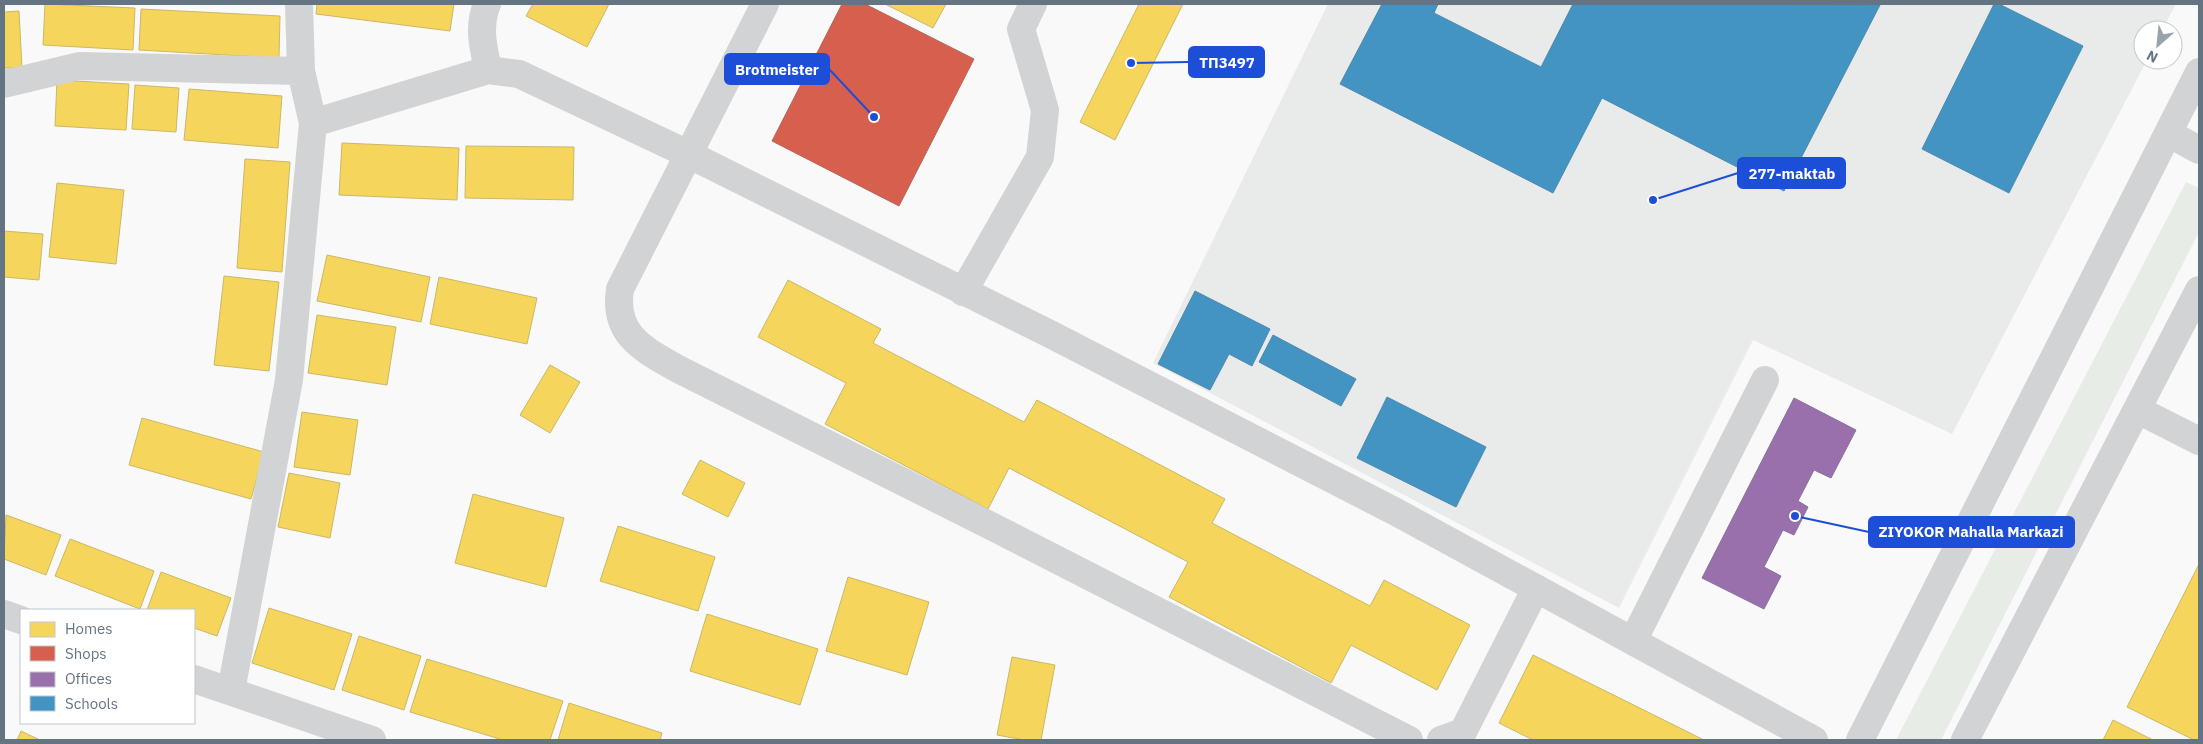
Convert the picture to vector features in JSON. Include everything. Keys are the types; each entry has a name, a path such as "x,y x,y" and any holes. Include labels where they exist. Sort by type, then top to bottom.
{"street":[{"path":"231,691 289,380 313,123 301,70 299,4"},
{"path":"487,4 482,18 481,43 488,70"},
{"path":"764,4 620,288 618,303 620,318 626,330 644,349 678,369 998,529 1409,740"},
{"path":"963,292 1040,158 1046,110 1021,29 1033,4"},
{"path":"4,84 79,66 301,70"},
{"path":"313,123 488,70 519,74 688,154 1050,334 1387,507 1814,740"},
{"path":"1860,740 2199,72"},
{"path":"2168,134 2199,150"},
{"path":"1965,740 2199,290"},
{"path":"1633,641 1765,380"},
{"path":"2138,410 2199,441"},
{"path":"1441,740 1463,732 1536,588"},
{"path":"4,614 20,620"},
{"path":"195,679 372,740"}],"shaded area":[{"path":"1328,4 2176,4 2167,20 2133,20 2133,70 2142,70 1952,434 1753,340 1619,608 1153,363"},
{"path":"2186,182 2199,188 2199,232 1941,740 1896,740"}],"building: Homes":[{"path":"45,4 135,8 133,50 43,45"},
{"path":"317,4 454,4 450,31 316,14"},
{"path":"533,4 609,4 587,47 526,16"},
{"path":"885,4 946,4 933,28"},
{"path":"1139,4 1183,4 1115,140 1080,122"},
{"path":"141,9 280,16 279,58 139,50"},
{"path":"19,11 22,68 4,68 4,12"},
{"path":"57,80 129,84 126,130 55,126"},
{"path":"135,85 179,88 176,132 132,129"},
{"path":"189,89 282,96 278,148 184,140"},
{"path":"342,143 459,148 457,200 339,195"},
{"path":"466,146 574,147 573,200 465,198"},
{"path":"245,159 290,162 282,272 237,268"},
{"path":"57,183 124,190 116,264 49,257"},
{"path":"4,231 43,234 39,280 4,277"},
{"path":"327,255 430,277 421,322 317,301"},
{"path":"224,276 279,282 269,371 214,365"},
{"path":"439,277 537,298 527,344 430,324"},
{"path":"788,280 881,329 873,343 1024,422 1037,400 1225,499 1212,523 1370,606 1384,580 1470,625 1437,690 1351,645 1331,683 1169,597 1188,562 1009,468 988,509 825,424 846,383 758,337"},
{"path":"317,315 396,327 387,385 308,373"},
{"path":"550,365 580,382 550,433 520,415"},
{"path":"302,412 358,420 350,475 294,467"},
{"path":"142,418 264,452 251,499 129,465"},
{"path":"700,460 745,483 728,517 682,494"},
{"path":"289,473 340,483 330,538 278,527"},
{"path":"473,494 564,518 546,587 455,563"},
{"path":"6,515 61,535 46,575 4,559"},
{"path":"618,526 715,557 698,611 600,581"},
{"path":"70,539 154,571 140,609 55,576"},
{"path":"2199,564 2199,740 2194,740 2127,707"},
{"path":"161,572 231,598 217,636 195,628 195,609 147,609"},
{"path":"848,577 929,602 907,675 826,651"},
{"path":"269,608 352,634 334,690 252,663"},
{"path":"707,614 818,649 800,705 690,671"},
{"path":"359,636 421,656 404,710 342,690"},
{"path":"1533,655 1704,740 1533,740 1499,723"},
{"path":"1012,657 1055,665 1041,740 1024,740 997,735"},
{"path":"427,659 563,701 550,740 503,740 410,712"},
{"path":"569,703 662,733 660,740 558,740"},
{"path":"2113,720 2153,740 2103,740"},
{"path":"21,731 40,740 17,740"}],"building: Shops":[{"path":"842,4 865,4 974,59 899,206 772,141"}],"building: Offices":[{"path":"1794,398 1856,430 1831,478 1814,470 1798,501 1808,507 1794,535 1783,530 1764,567 1781,576 1764,609 1702,578"}],"building: Schools":[{"path":"1382,4 1438,4 1434,13 1541,67 1573,4 1880,5 1784,191 1602,98 1553,193 1340,84"},
{"path":"1994,4 1999,4 2083,46 2009,193 1922,149"},
{"path":"1195,291 1270,329 1252,366 1229,354 1210,390 1158,364"},
{"path":"1273,335 1356,379 1341,406 1259,362"},
{"path":"1387,397 1486,447 1456,507 1357,458"}],"place":[{"name":"ТП3497","path":"1131,63"},
{"name":"Brotmeister","path":"874,117"},
{"name":"277-maktab","path":"1653,200"},
{"name":"ZIYOKOR Mahalla Markazi","path":"1795,516"}]}
